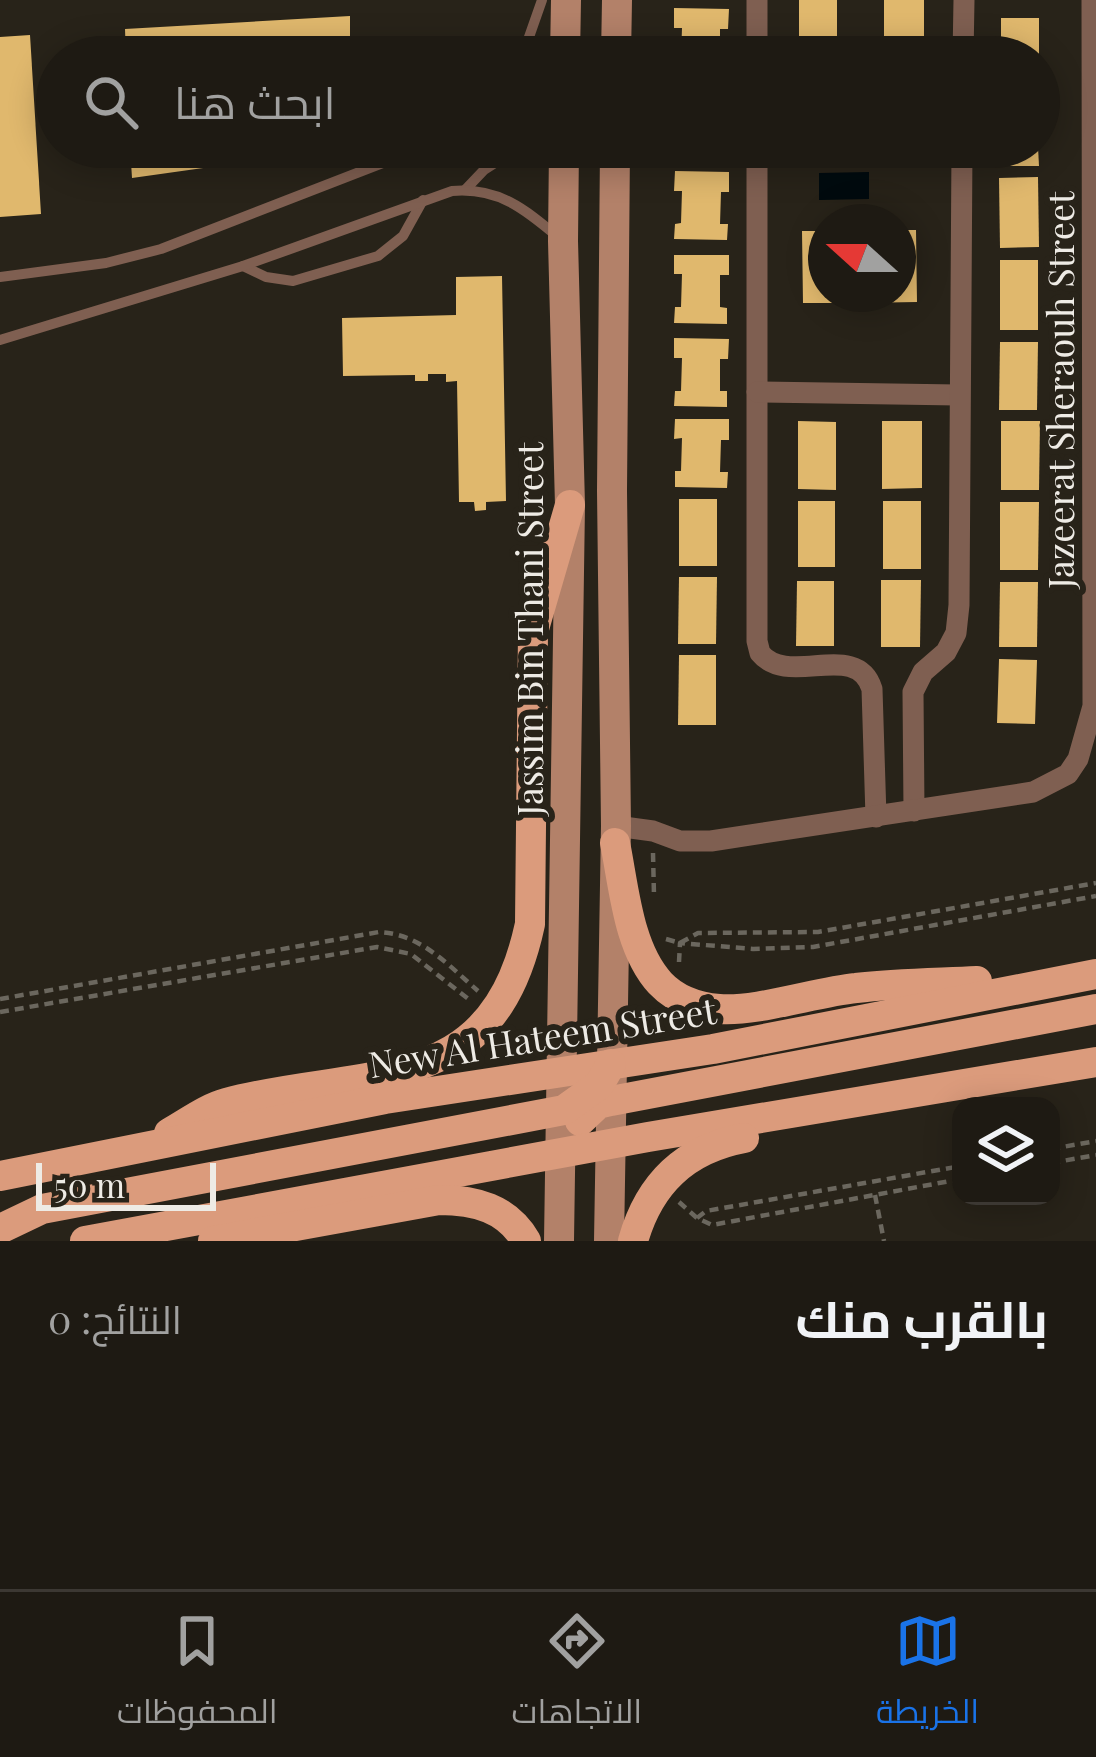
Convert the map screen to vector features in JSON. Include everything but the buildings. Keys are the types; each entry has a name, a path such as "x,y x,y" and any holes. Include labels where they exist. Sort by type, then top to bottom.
{"main road":[{"path":"566,0 566,36"},
{"path":"616,36 617,0"},
{"name":"Jassim Bin Thani Street","path":"563,1153 570,505 564,168"},
{"path":"609,1241 615,834 615,168"},
{"path":"143,1148 222,1103 409,1069 450,1051 497,1013 521,967 530,924 533,632 570,505"},
{"path":"615,834 634,933 649,966 678,998 698,1005 723,1010 856,988 1094,974"},
{"name":"New Al Hateem Street","path":"0,1176 385,1099 713,1049 1094,974"},
{"path":"560,1241 563,1153 581,1120 598,1104 1096,1010"},
{"path":"85,1241 610,1144 1096,1062"},
{"path":"0,1229 42,1209 564,1110 599,1085 610,1064"},
{"path":"633,1241 654,1191 673,1169 696,1154 725,1142 924,1103 983,1083"},
{"path":"213,1241 439,1200 472,1200 497,1211 518,1227 526,1241"}],"street":[{"path":"757,36 758,0"},
{"path":"963,36 964,0"},
{"name":"Jazeerat Sheraouh Street","path":"914,811 1034,792 1067,774 1086,742 1093,706 1092,0"},
{"path":"757,168 760,653 776,666 849,666 862,668 868,676 876,817"},
{"path":"615,834 653,831 680,841 711,841 914,811 913,692 923,672 946,652 956,633 959,605 962,168"},
{"path":"757,392 958,395"}],"lane":[{"path":"529,36 542,0"},
{"path":"0,277 88,266 161,248 369,168"},
{"path":"465,190 487,168"},
{"path":"0,340 243,266 423,200 465,190 510,200 562,241"},
{"path":"243,266 266,277 293,281 378,256 403,236 423,200"}],"path":[{"path":"653,831 654,900"},
{"path":"680,943 698,933 818,932 1096,883"},
{"path":"658,932 680,943 753,949 813,947 1096,896"},
{"path":"0,999 379,932 402,934 423,944 484,1003 411,954 376,947 0,1012"},
{"path":"1060,1147 1096,1141"},
{"path":"1060,1161 1096,1155"},
{"path":"697,1218 706,1211 952,1168"},
{"path":"670,1196 712,1225 952,1181"},
{"path":"875,1195 884,1241"}],"shaded area":[{"path":"869,172 869,199 819,200 819,173"}]}
